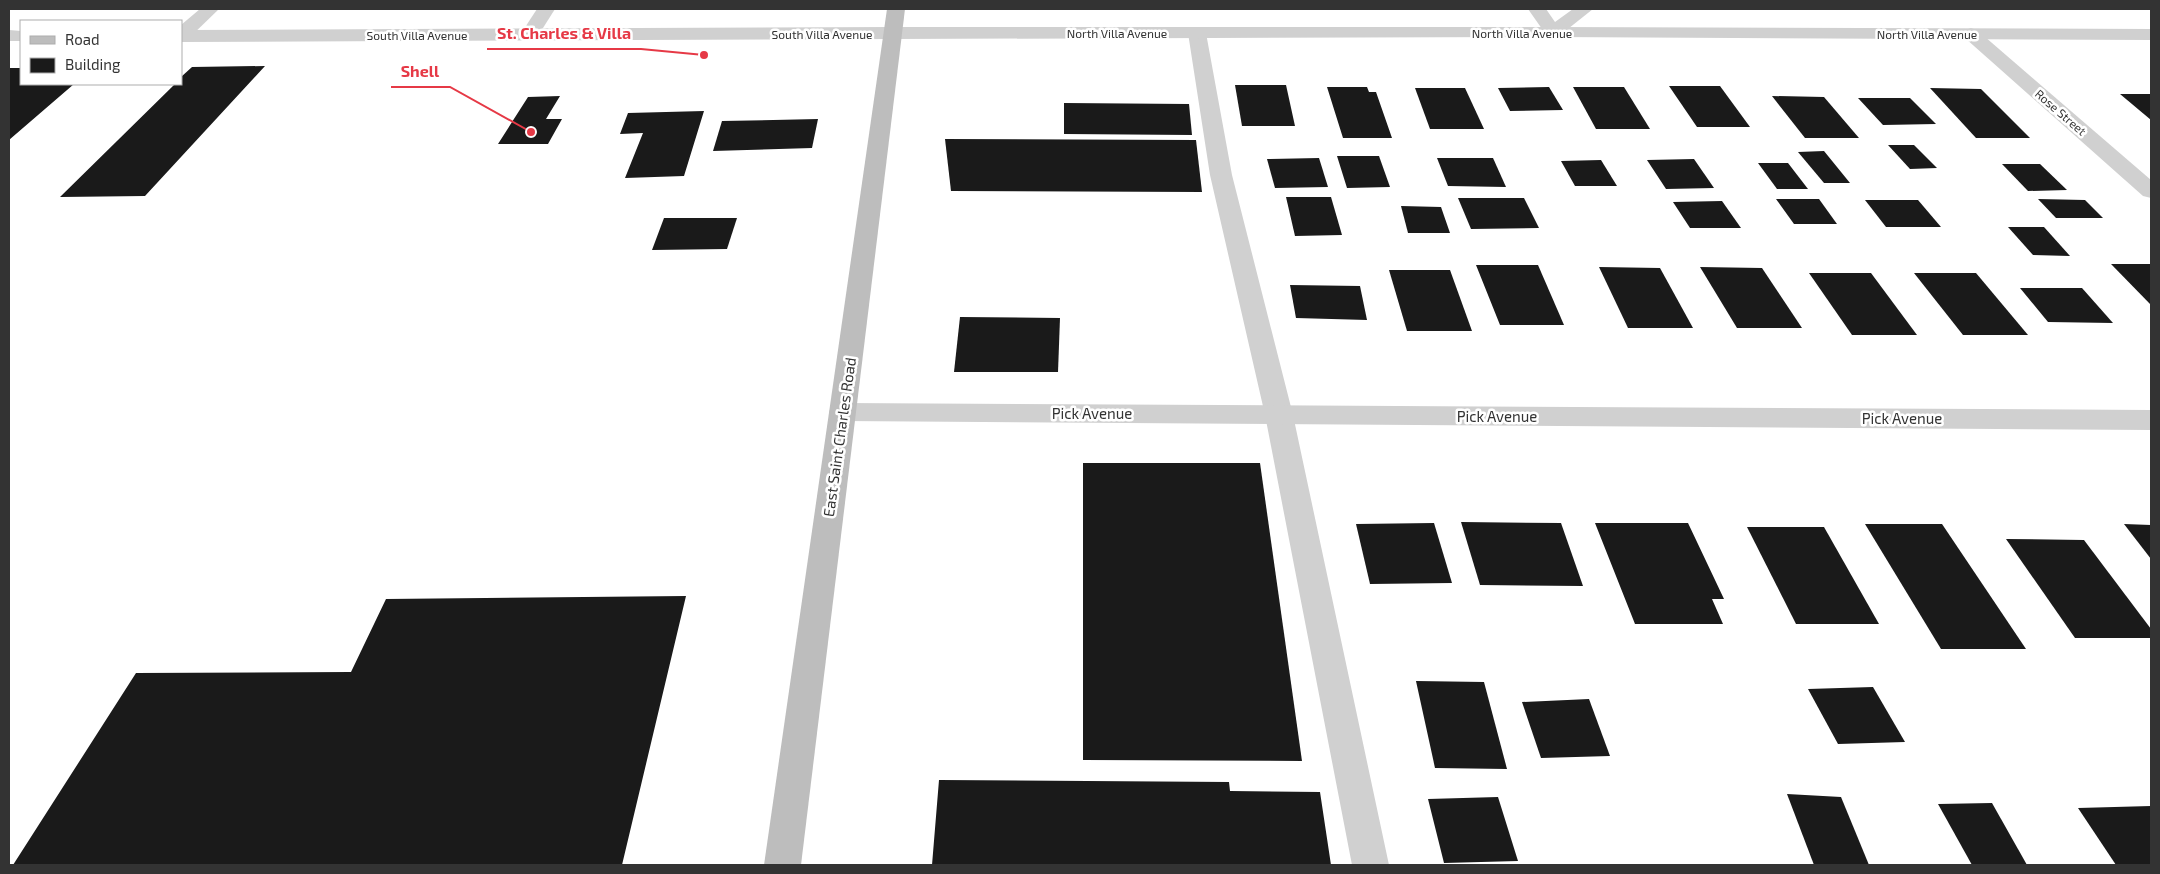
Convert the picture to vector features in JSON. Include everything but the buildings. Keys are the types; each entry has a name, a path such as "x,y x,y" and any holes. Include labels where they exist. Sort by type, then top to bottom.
{"main road":[{"name":"East Saint Charles Road","path":"782,865 894,21"}],"street":[{"path":"182,34 210,9"},
{"path":"529,34 546,9"},
{"path":"1537,9 1553,32 1584,9"},
{"name":"South Villa Avenue","path":"182,35 529,34 894,21"},
{"name":"North Villa Avenue","path":"894,21 1197,33 1553,32 2151,35"},
{"path":"1197,33 1221,175 1279,415 1370,865"},
{"name":"Rose Street","path":"1971,34 2151,191"},
{"name":"Pick Avenue","path":"842,412 2151,420"}],"place":[{"name":"St. Charles & Villa","path":"704,55"},
{"name":"Shell","path":"531,132"}]}
